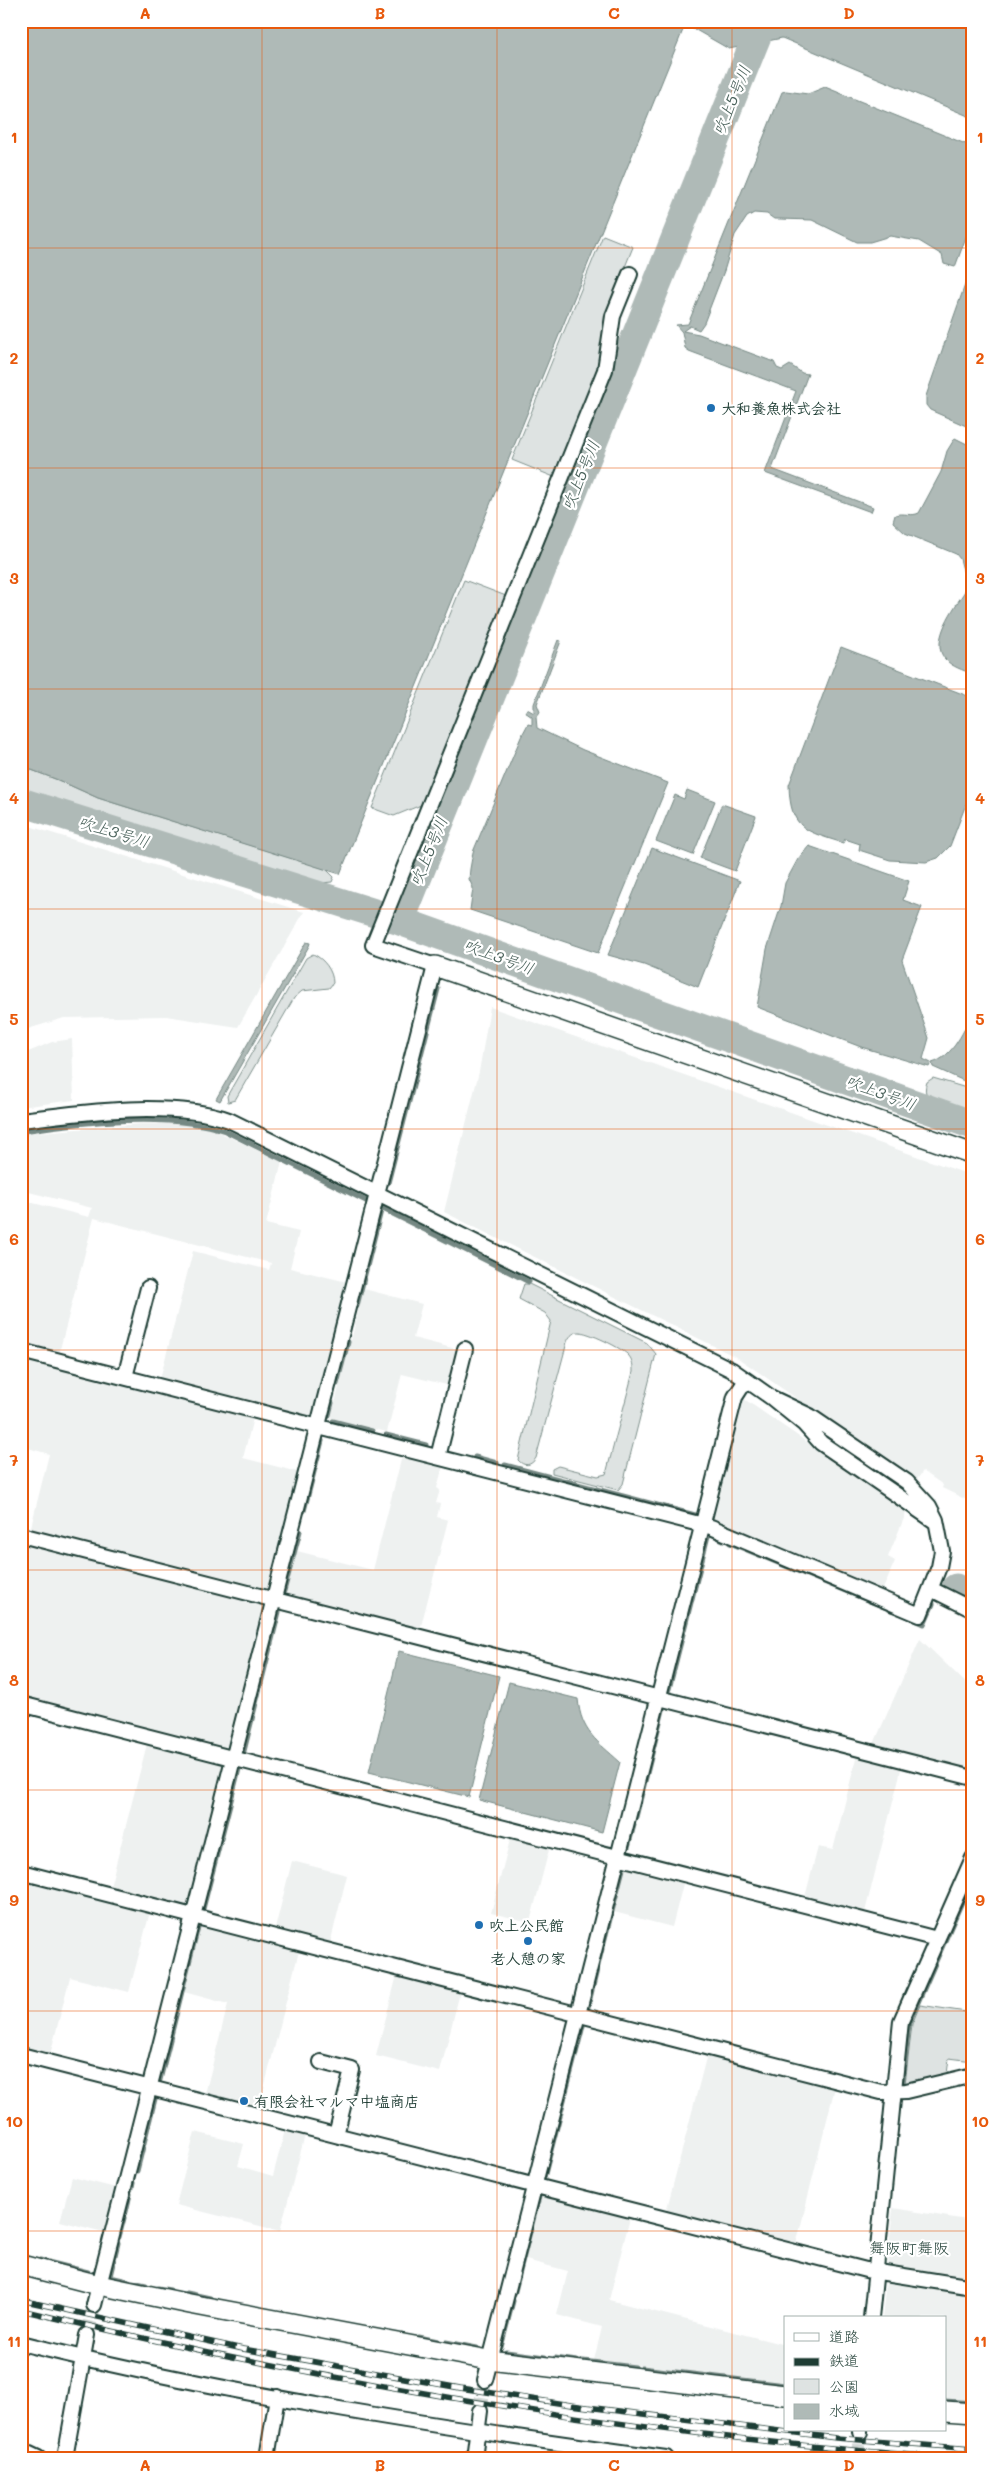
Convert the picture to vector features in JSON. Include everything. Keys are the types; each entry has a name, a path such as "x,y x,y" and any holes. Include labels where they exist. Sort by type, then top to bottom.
{"street":[{"path":"630,274 613,316 605,370 373,945 973,1154"},
{"path":"94,2306 435,966"},
{"path":"21,1120 140,1111 193,1111 212,1114 229,1120 732,1370 772,1398 804,1424 821,1443 937,1523 942,1551 939,1567 920,1614 702,1524 21,1351"},
{"path":"125,1377 148,1288"},
{"path":"438,1457 465,1349"},
{"path":"485,2380 735,1397 746,1380"},
{"path":"21,1535 973,1778"},
{"path":"931,1589 973,1610"},
{"path":"21,1704 937,1939"},
{"path":"871,2316 901,2021 937,1939 967,1885 973,1858"},
{"path":"21,1872 881,2092 906,2091 973,2075"},
{"path":"21,2055 876,2272 973,2286"},
{"path":"321,2062 352,2070 336,2135"},
{"path":"21,2265 99,2285 254,2317 489,2360 784,2395"},
{"path":"65,2458 81,2358 87,2335"},
{"path":"21,2343 81,2358 277,2397 477,2433 666,2458"},
{"path":"267,2458 277,2397"},
{"path":"474,2458 480,2411"},
{"path":"946,2411 973,2413"},
{"path":"21,2450 38,2458"}],"shaded area":[{"path":"26,825 304,912 238,1027 166,1016 64,1018 21,1031 21,842"},
{"path":"490,1007 973,1176 973,1503 942,1488 943,1485 923,1471 916,1481 738,1358 444,1212 479,1072"},
{"path":"72,1039 74,1100 21,1107 21,1055 52,1042"},
{"path":"140,1124 192,1124 208,1127 282,1162 266,1224 299,1232 290,1268 347,1282 313,1414 309,1416 160,1379 193,1251 269,1270 271,1263 94,1218 59,1353 21,1343 21,1200 89,1217 92,1208 21,1190 21,1154 27,1133"},
{"path":"364,1289 422,1304 413,1338 460,1350 451,1386 402,1374 387,1432 331,1418"},
{"path":"21,1358 253,1418 243,1458 298,1472 269,1588 264,1591 30,1531 49,1454 21,1446"},
{"path":"744,1399 907,1511 888,1557 895,1561 882,1591 728,1528 729,1525 710,1517 740,1401"},
{"path":"402,1456 443,1466 437,1488 440,1490 436,1503 440,1504 437,1517 448,1520 420,1630 285,1596 297,1551 373,1570"},
{"path":"21,1542 261,1603 264,1607 228,1745 224,1748 21,1697"},
{"path":"920,1639 973,1690 973,1772 873,1746"},
{"path":"147,1744 220,1762 223,1767 187,1907 110,1887"},
{"path":"857,1755 902,1766 865,1912 805,1897 818,1847 833,1850"},
{"path":"511,1836 550,1846 530,1922 491,1913"},
{"path":"292,1861 347,1875 330,1944 275,1929"},
{"path":"626,1866 684,1880 672,1927 614,1912"},
{"path":"21,1880 150,1912 129,1992 70,1977 50,2055 21,2047"},
{"path":"201,1926 299,1951 259,2108 205,2094 228,2004 184,1992"},
{"path":"397,1975 460,1992 440,2072 376,2056"},
{"path":"707,2054 835,2087 796,2245 666,2212"},
{"path":"285,2130 305,2135 280,2231 176,2205 195,2132 244,2144 238,2166 273,2176"},
{"path":"72,2177 116,2188 104,2232 60,2221"},
{"path":"542,2195 630,2218 609,2300 784,2345 784,2383 594,2360 602,2327 557,2315 568,2271 526,2260"},
{"path":"893,2208 973,2221 973,2279 887,2265"},
{"path":"886,2280 973,2294 973,2401 946,2399 946,2316 882,2316"}],"green space":[{"path":"603,235 633,247 606,314 598,368 554,477 512,460"},
{"path":"464,580 506,596 421,805 394,816 372,808"},
{"path":"21,766 98,798 326,869 334,877 332,882 321,883 21,789"},
{"path":"313,954 327,966 333,983 329,988 302,991 294,998 235,1100 228,1102 227,1096 306,958"},
{"path":"933,1078 973,1090 973,1117 948,1110 933,1102 925,1090 927,1082"},
{"path":"524,1284 529,1284 647,1343 656,1354 623,1484 618,1490 552,1473 552,1469 558,1466 598,1476 606,1474 633,1372 632,1362 626,1353 597,1337 583,1332 572,1334 567,1342 536,1458 527,1465 518,1460 551,1321 545,1313 519,1299"},
{"path":"920,2005 973,2013 973,2061 949,2058 947,2074 905,2084 912,2024"}],"water":[{"path":"21,21 666,21 683,30 340,874 98,798 21,766"},
{"path":"680,21 973,21 973,118 782,38 729,49"},
{"path":"825,87 973,147 973,218 955,267 944,264 942,255 919,241 890,236 870,242 857,242 812,220 774,219 767,214 754,213 747,217 735,235 724,271 704,323 699,330 690,326 683,331 699,334 774,362 777,368 782,370 790,365 802,373 808,374 772,469 873,507 871,512 765,473 796,391 689,351 685,348 682,332 676,325 688,324 782,92 808,94"},
{"path":"973,262 973,429 930,410 926,405 926,396"},
{"path":"955,438 973,447 973,674 951,664 941,652 940,643 945,624 965,591 964,574 960,559 956,554 905,533 893,522 895,515 919,513 941,472 947,451"},
{"path":"558,640 561,641 537,704 540,712 536,717 537,728 583,750 668,783 598,953 470,910 473,888 469,879 473,852 521,737 528,724 532,725 532,717 525,712 527,709 534,713 534,704"},
{"path":"841,647 973,698 973,786 950,846 938,858 926,862 890,860 859,850 860,844 845,839 843,843 819,835 802,826 797,820 790,800 789,785"},
{"path":"687,790 715,801 693,855 656,841 675,795 684,799"},
{"path":"722,804 756,816 735,871 700,858"},
{"path":"809,846 909,881 903,900 922,907 902,960 929,1038 923,1059 931,1063 929,1067 861,1047 757,1007 767,949 781,906 785,883 798,859"},
{"path":"652,848 740,881 698,987 644,965 608,955"},
{"path":"306,942 310,943 309,946 220,1101 216,1099"},
{"path":"973,1011 973,1085 933,1067 932,1063 939,1060 952,1049"},
{"path":"399,1651 499,1676 469,1797 369,1772"},
{"path":"509,1682 578,1699 587,1728 597,1742 620,1762 602,1832 479,1800"}],"waterway":[{"name":"吹上5号川","path":"400,921 763,21"},
{"name":"吹上3号川","path":"21,802 400,921 973,1125"},
{"path":"323,906 326,897"},
{"path":"448,949 450,938"},
{"path":"388,1183 438,989"},
{"path":"23,1131 125,1120 153,1120 203,1125 225,1131 366,1201"},
{"path":"21,1144 25,1130"},
{"path":"357,1306 382,1207"},
{"path":"381,1208 529,1282"},
{"path":"337,1384 348,1342"},
{"path":"329,1415 332,1403"},
{"path":"333,1421 372,1431"},
{"path":"386,1435 426,1445"},
{"path":"304,1511 322,1441"},
{"path":"475,1457 497,1463"},
{"path":"505,1465 699,1516"},
{"path":"284,1591 300,1531"},
{"path":"669,1689 708,1536 711,1534 723,1540"},
{"path":"730,1543 891,1610"},
{"path":"956,1588 973,1598"},
{"path":"913,1619 924,1624 933,1604"},
{"path":"244,1751 279,1612"},
{"path":"636,1817 663,1710"},
{"path":"203,1909 239,1769"},
{"path":"628,1847 634,1825"},
{"path":"604,1942 623,1869"},
{"path":"903,2081 909,2023 965,1895"},
{"path":"160,2080 198,1927"},
{"path":"588,2007 602,1949"},
{"path":"544,2178 583,2026"},
{"path":"137,2171 155,2099"},
{"path":"132,2188 133,2183"},
{"path":"126,2212 130,2194"},
{"path":"514,2295 539,2197"},
{"path":"119,2237 124,2218"},
{"path":"110,2276 118,2243"},
{"path":"40,2260 88,2272"},
{"path":"110,2277 146,2285"},
{"path":"158,2288 170,2290"},
{"path":"187,2293 210,2298"},
{"path":"501,2347 513,2301"},
{"path":"419,2337 438,2341"},
{"path":"446,2342 477,2348"},
{"path":"506,2352 545,2357"},
{"path":"555,2358 577,2361"},
{"path":"583,2361 635,2367"},
{"path":"642,2368 784,2385"},
{"path":"946,2401 973,2403"}],"tunnel":[{"path":"87,2335 94,2305"},
{"path":"480,2411 485,2380"},
{"path":"858,2458 860,2432"}],"railway":[{"path":"21,2300 243,2349 460,2388 571,2405 784,2432"},
{"path":"21,2310 252,2361 484,2403 718,2436 953,2458"},
{"path":"788,2432 836,2438 973,2449"}],"place":[{"name":"大和養魚株式会社","path":"711,408"},
{"name":"吹上公民館","path":"479,1925"},
{"name":"老人憩の家","path":"528,1941"},
{"name":"有限会社マルマ中塩商店","path":"244,2101"}],"district":[{"name":"舞阪町舞阪","path":"909,2247"}]}
